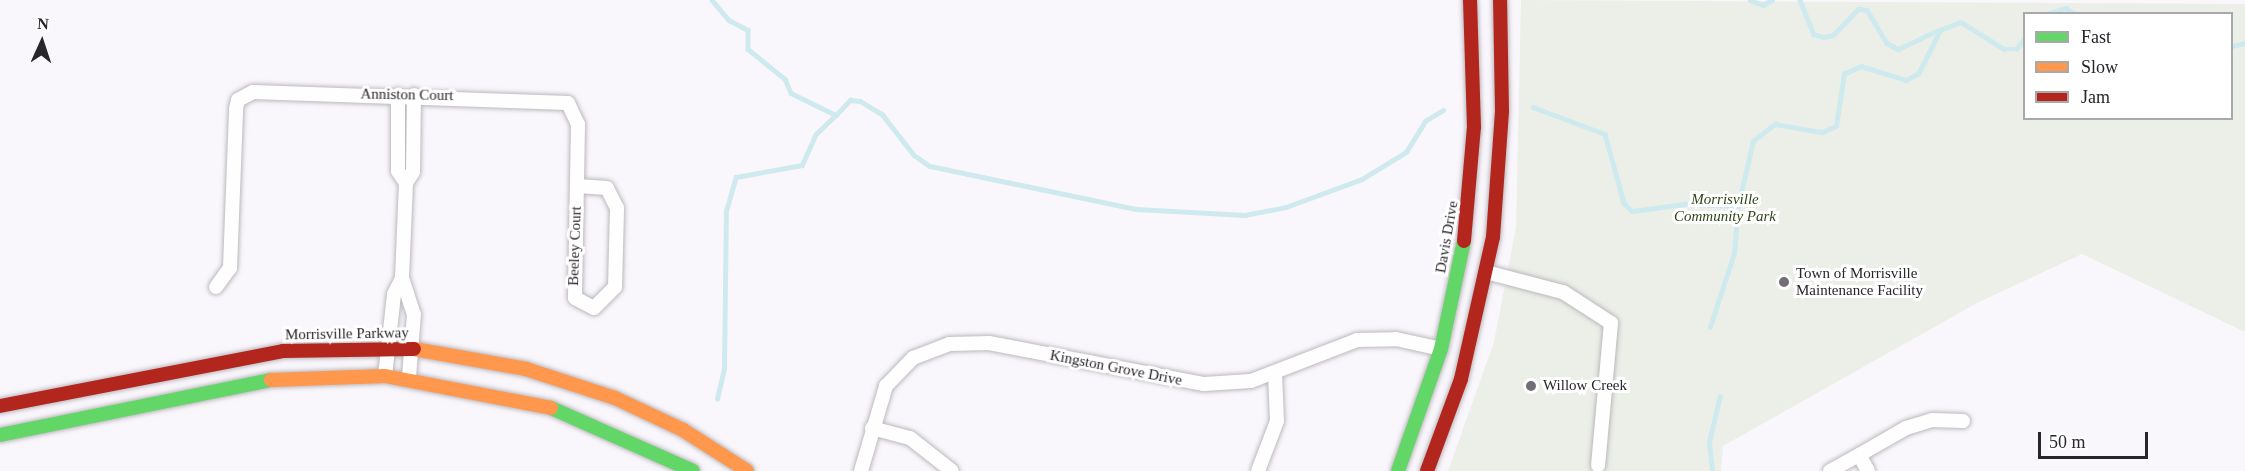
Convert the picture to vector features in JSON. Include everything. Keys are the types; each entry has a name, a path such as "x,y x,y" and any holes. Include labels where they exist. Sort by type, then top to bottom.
{"main road":[{"name":"Davis Drive","path":"1398,471 1442,349 1471,192 1470,0"},
{"path":"1427,471 1461,379 1486,272 1501,155 1500,0"},
{"name":"Morrisville Parkway","path":"0,406 237,357 388,348 412,349 526,369 615,398 683,430 747,471"},
{"path":"0,435 251,383 314,375 385,376 409,378 543,405 693,471"}],"street":[{"name":"Anniston Court","path":"216,287 230,268 236,109 245,94 414,95 568,103 577,115 577,186"},
{"path":"398,95 398,171 406,183"},
{"path":"385,376 394,294 402,278 406,183 413,172 414,95"},
{"name":"Beeley Court","path":"577,186 607,188 617,208 615,287 594,308 574,298 577,186"},
{"path":"1486,272 1563,292 1611,323 1598,465"},
{"path":"402,278 412,301 412,349 409,378"},
{"name":"Kingston Grove Drive","path":"861,471 877,405 898,371 930,349 964,341 1204,384 1275,374 1357,340 1396,339 1442,349"},
{"path":"1258,471 1277,422 1275,374"},
{"path":"1830,471 1920,422 1963,422"},
{"path":"872,428 910,438 952,471"},
{"path":"1859,455 1868,471"}],"green space":[{"name":"Morrisville Community Park","path":"1521,0 2245,4 2245,332 2082,254 1977,303 1723,446 1721,471 1448,471 1494,342 1516,227"}],"waterway":[{"path":"712,0 729,20 748,30 748,49 785,79 791,93 836,115 850,100 860,101 882,114 914,155 930,166 1136,209 1245,215 1286,207 1362,179 1406,152 1425,121 1443,110"},
{"path":"1750,0 1763,5 1772,0"},
{"path":"1800,0 1814,34 1823,37 1833,35 1858,9 1867,10 1887,43 1898,49 1939,30"},
{"path":"2053,12 2066,8 2072,12"},
{"path":"1533,107 1605,134 1624,203 1632,211 1685,204 1738,206 1753,141 1775,124 1822,132 1836,126 1844,74 1861,66 1906,80 1918,74 1940,30 1961,22 2004,49 2016,49 2023,40"},
{"path":"2233,46 2245,43"},
{"path":"717,399 724,368 726,211 736,177 802,165 816,134 836,115"},
{"path":"1710,327 1734,253 1738,206"},
{"path":"1712,471 1709,442 1720,396"}],"traffic: fast":[{"path":"1398,471 1441,349 1464,241"},
{"path":"0,435 271,380"},
{"path":"551,408 693,471"}],"traffic: slow":[{"path":"414,349 526,369 615,398 683,430 747,471"},
{"path":"271,380 385,376 551,408"}],"traffic: jam":[{"path":"1464,241 1474,127 1470,0"},
{"path":"1427,471 1461,379 1493,237 1502,111 1500,0"},
{"path":"0,406 283,351 414,349"}],"place":[{"name":"Town of Morrisville Maintenance Facility","path":"1784,282"},
{"name":"Willow Creek","path":"1531,386"}]}
